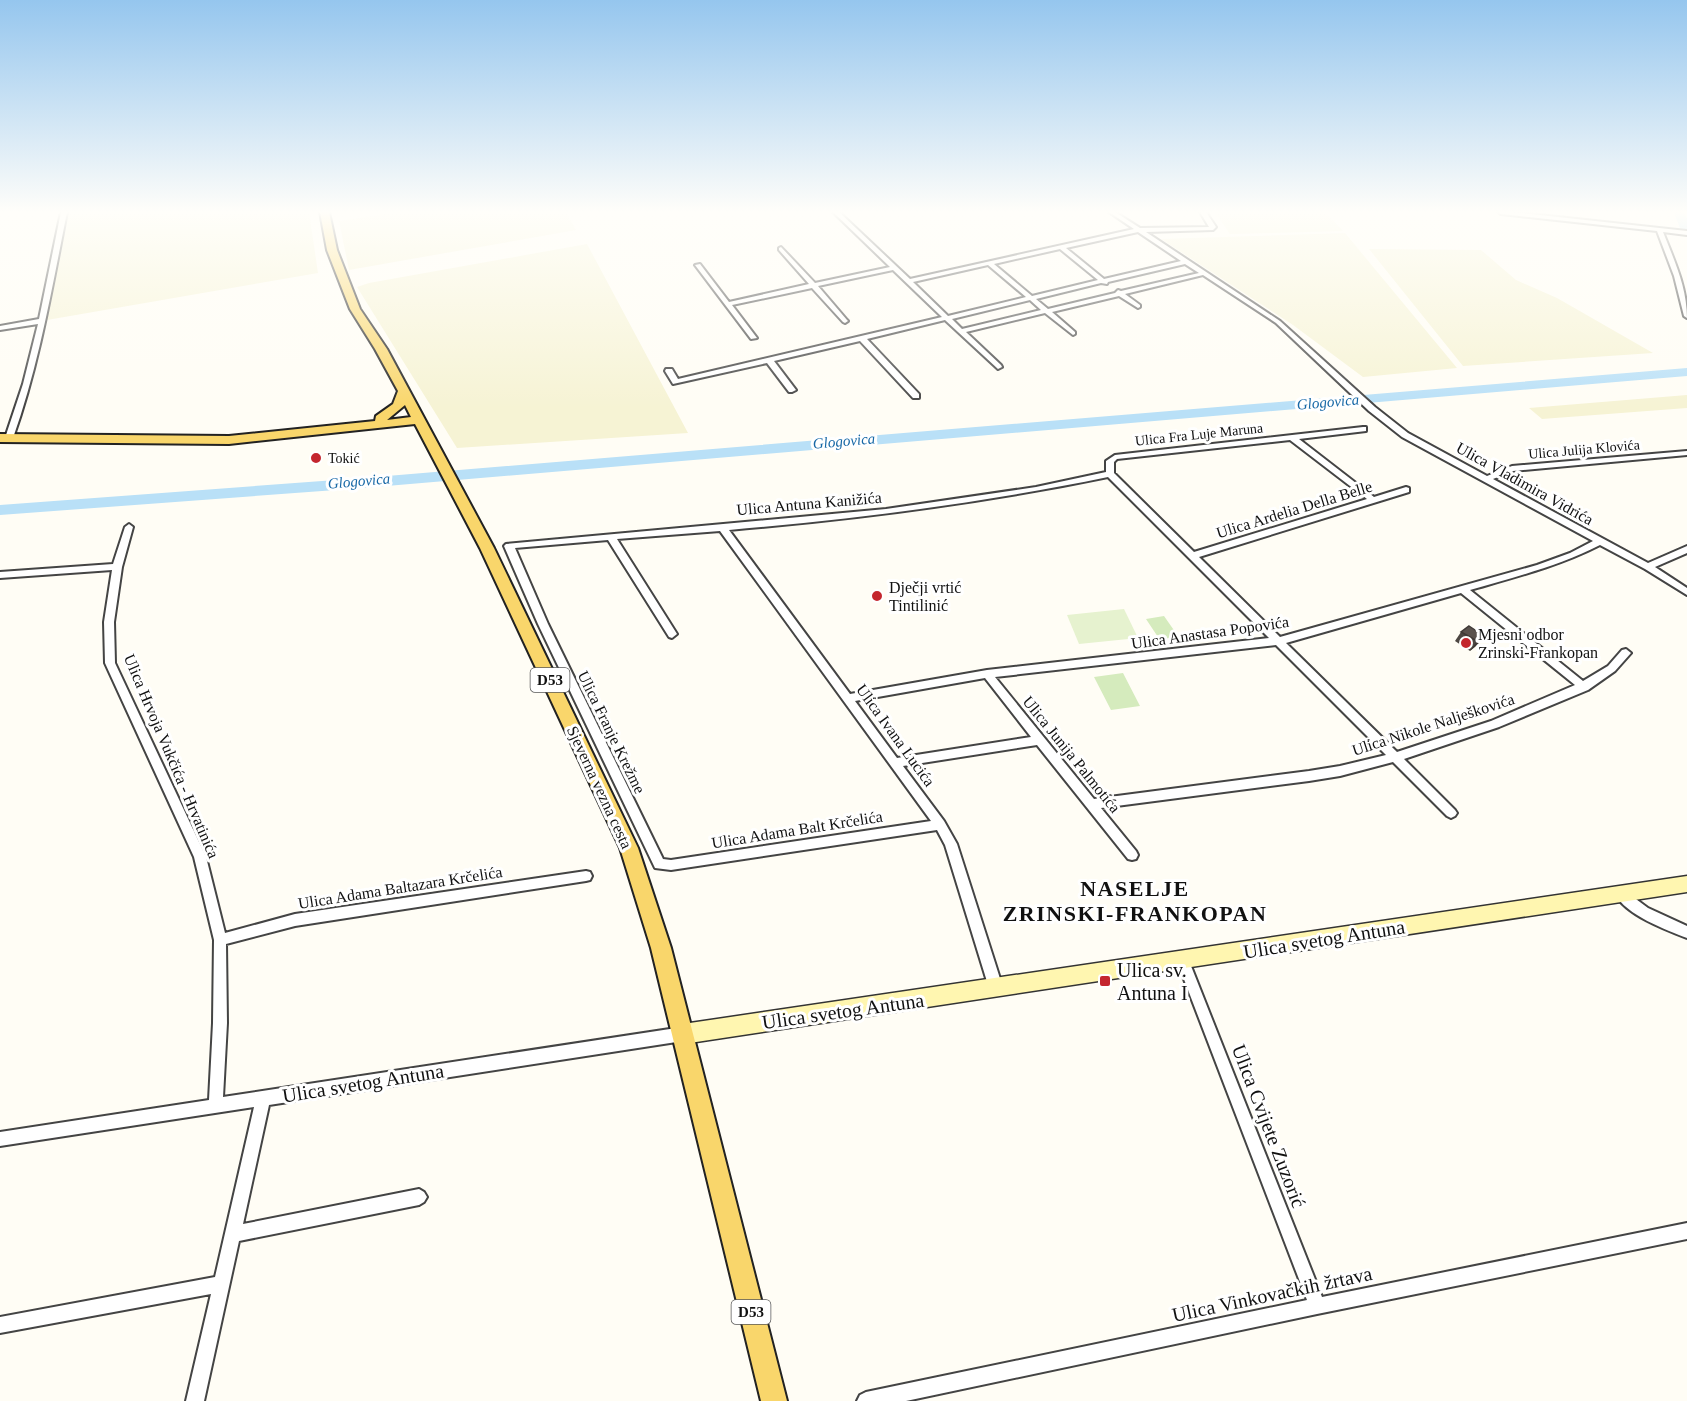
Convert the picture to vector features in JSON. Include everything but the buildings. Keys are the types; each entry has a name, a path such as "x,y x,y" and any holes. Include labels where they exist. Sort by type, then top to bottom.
{"main road":[{"name":"Sjeverna vezna cesta","path":"343,277 355,309 381,349 527,629 629,848 661,948 707,1142 774,1401"},
{"path":"380,419 398,406 404,392"},
{"path":"346,427 400,415 418,418"},
{"path":"4,438 229,440 418,418"},
{"name":"Ulica svetog Antuna","path":"683,1034 1687,884"}],"street":[{"path":"4,438 16,419 50,277"},
{"path":"708,277 753,338"},
{"path":"807,277 845,321"},
{"path":"728,304 850,277"},
{"path":"905,277 998,367"},
{"path":"909,281 925,277"},
{"path":"1006,277 1073,333"},
{"path":"1098,277 1138,306"},
{"path":"669,371 676,382 1118,277"},
{"path":"963,331 1186,277"},
{"name":"Ulica Vladimira Vidrića","path":"1212,277 1278,322 1389,424 1486,480 1648,567 1687,592"},
{"path":"1677,277 1687,316"},
{"path":"0,328 41,321"},
{"path":"862,338 916,396"},
{"path":"769,360 792,390"},
{"name":"Ulica Fra Luje Maruna","path":"1110,474 1110,461 1115,457 1363,429"},
{"path":"1292,437 1373,500"},
{"name":"Ulica Julija Klovića","path":"1486,480 1499,472 1512,469 1687,453"},
{"path":"1110,474 1451,813"},
{"name":"Ulica Antuna Kanižića","path":"509,546 723,527 982,500 1110,474"},
{"name":"Ulica Ardelia Della Belle","path":"1192,556 1406,490"},
{"name":"Ulica Hrvoja Vukčića - Hrvatinića","path":"129,527 117,567 109,622 110,663 200,857 220,940 220,1023 216,1105"},
{"name":"Ulica Ivana Lucića","path":"723,527 940,825 951,844 996,988"},
{"path":"609,536 672,634"},
{"name":"Ulica Anastasa Popovića","path":"848,698 987,674 1279,641 1540,567 1573,555 1600,541"},
{"name":"Ulica Franje Krežme","path":"509,546 543,624 659,864"},
{"path":"1648,567 1687,549"},
{"path":"0,575 117,567"},
{"path":"1463,590 1584,687"},
{"path":"527,629 543,624"},
{"name":"Ulica Nikole Nalješkovića","path":"1091,804 1342,771 1397,757 1552,702 1584,687 1618,666 1624,661 1626,653"},
{"name":"Ulica Junija Palmotića","path":"987,674 1132,855"},
{"path":"896,763 1040,740"},
{"name":"Ulica Adama Balt Krčelića","path":"659,864 671,865 940,825"},
{"name":"Ulica Adama Baltazara Krčelića","path":"220,940 295,920 586,876"},
{"path":"1621,894 1634,907 1651,918 1687,932"},
{"name":"Ulica Cvijete Zuzorić","path":"1183,961 1317,1306"},
{"name":"Ulica svetog Antuna","path":"0,1139 683,1034"},
{"path":"195,1401 264,1099"},
{"path":"233,1234 419,1197"},
{"name":"Ulica Vinkovačkih žrtava","path":"866,1401 1687,1231"},
{"path":"0,1326 222,1284"}],"shaded area":[{"path":"56,277 293,277 47,320"},
{"path":"400,277 605,277 688,433 457,448 357,287"},
{"path":"1220,277 1382,277 1457,368 1363,377 1293,325"},
{"path":"1392,277 1513,277 1557,298 1653,353 1463,366"},
{"path":"1687,395 1687,408 1542,419 1529,408"}],"green space":[{"path":"1124,609 1138,638 1079,644 1067,615"},
{"path":"1164,616 1178,636 1160,640 1146,619"},
{"path":"1123,673 1140,706 1111,710 1094,677"}],"waterway":[{"name":"Glogovica","path":"0,510 363,483 1687,372"}],"place":[{"name":"Tokić","path":"316,458"},
{"name":"Dječji vrtić Tintilinić","path":"877,596"},
{"name":"Mjesni odbor Zrinski-Frankopan","path":"1466,643"},
{"name":"Ulica sv. Antuna I","path":"1105,981"}],"district":[{"name":"NASELJE ZRINSKI-FRANKOPAN","path":"1135,900"}]}
